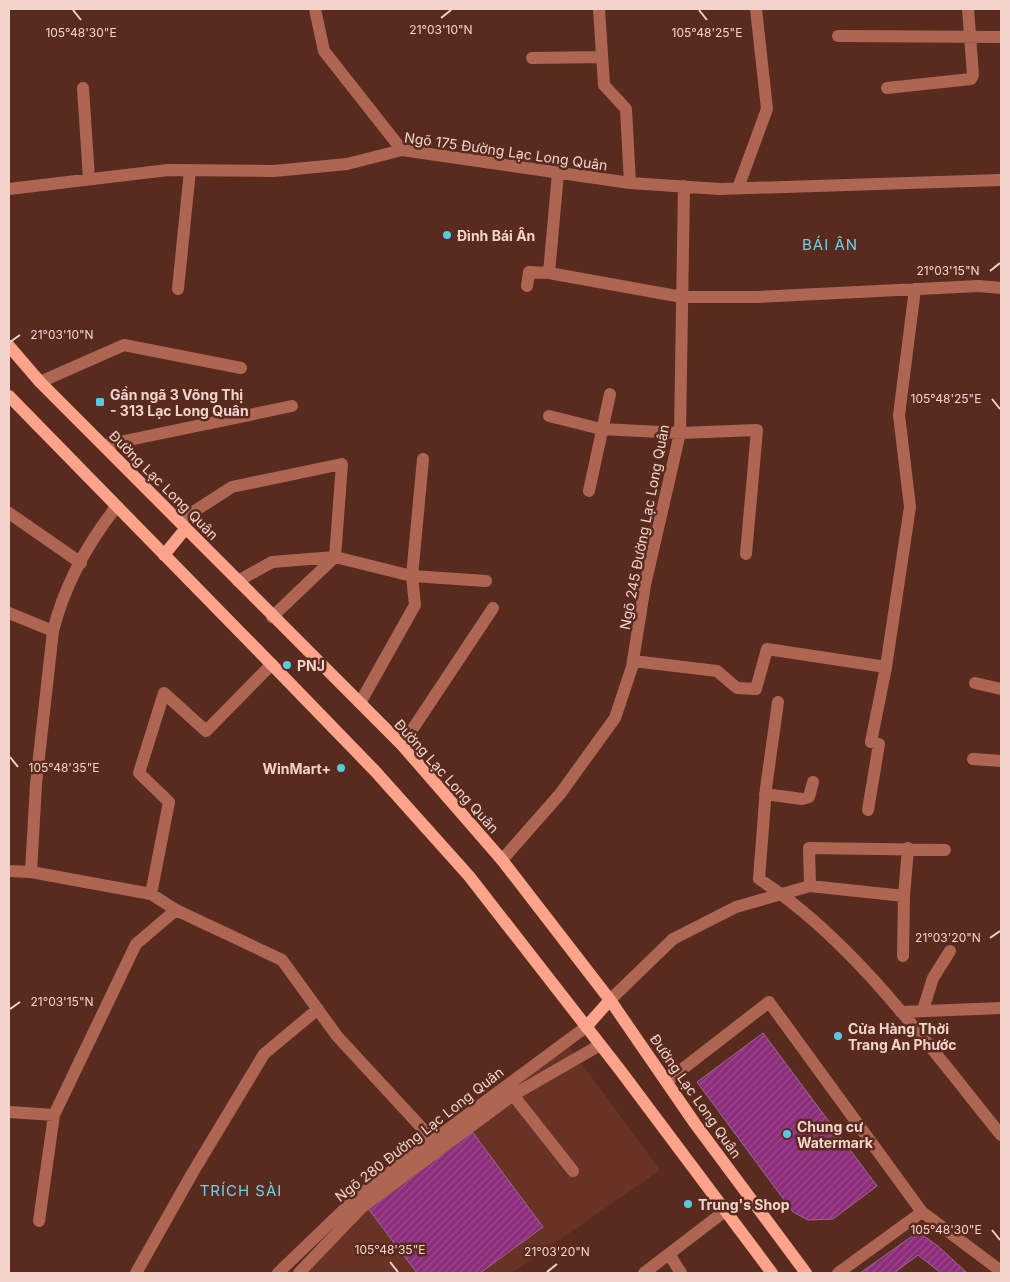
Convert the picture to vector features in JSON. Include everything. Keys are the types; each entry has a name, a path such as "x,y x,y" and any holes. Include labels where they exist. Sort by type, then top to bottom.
{"main road":[{"name":"Đường Lạc Long Quân","path":"9,346 40,382 105,445 272,618 402,746 502,860 610,1000 696,1125 806,1273"},
{"path":"9,396 375,771 469,876 600,1045 772,1273"},
{"path":"164,555 182,525"},
{"path":"586,1028 610,1000"}],"street":[{"path":"315,9 324,51 402,150"},
{"path":"599,9 604,85 626,109 630,183"},
{"path":"738,188 767,109 756,9"},
{"path":"887,88 971,79 973,75 968,9"},
{"path":"838,36 1001,37"},
{"path":"532,58 602,57"},
{"path":"84,88 89,179"},
{"name":"Ngõ 175 Đường Lạc Long Quân","path":"9,189 168,170 283,170 347,164 402,150 630,183 684,186 738,188 1001,180"},
{"path":"178,289 190,170"},
{"path":"548,273 558,173"},
{"name":"Ngõ 245 Đường Lạc Long Quân","path":"502,860 560,794 615,718 633,661 645,586 680,433 684,186"},
{"path":"526,286 529,272 548,273 682,297 757,297 979,286 1001,288"},
{"path":"868,810 879,744 871,742 886,667 910,507 899,415 915,289"},
{"path":"40,382 124,344 241,368"},
{"path":"589,491 610,394"},
{"path":"105,445 292,406"},
{"path":"549,416 601,429 680,433 757,430 746,554"},
{"path":"360,703 414,605 412,576 423,459"},
{"path":"182,525 232,487 342,464 335,557 272,618"},
{"path":"31,872 36,784 52,631 58,611 95,535 116,507"},
{"path":"9,513 81,563"},
{"path":"238,581 272,562 335,557 412,576 486,581"},
{"path":"402,746 493,608"},
{"path":"9,613 52,631"},
{"path":"633,661 717,671 737,688 756,689 767,649 886,667"},
{"path":"151,894 169,802 139,773 164,693 206,731 272,664"},
{"path":"975,683 1001,690"},
{"path":"778,702 765,794 759,879 781,893 856,962 901,1012 1001,1135"},
{"path":"973,759 1001,761"},
{"path":"765,794 802,799 810,797 813,782"},
{"path":"810,886 809,848 945,850"},
{"path":"903,956 904,896 908,848"},
{"path":"9,871 31,872 151,894 176,910 282,960 337,1036 433,1140"},
{"path":"610,1000 673,939 736,907 810,886 904,896"},
{"path":"39,1221 54,1115 136,944 176,910"},
{"path":"923,1010 933,978 950,951"},
{"path":"667,1081 769,1002 922,1212 1001,1271"},
{"path":"901,1012 1001,1008"},
{"path":"136,1273 193,1172 264,1054 318,1009"},
{"name":"Ngõ 280 Đường Lạc Long Quân","path":"278,1273 358,1196 586,1028"},
{"path":"299,1273 361,1208 514,1095 600,1045"},
{"path":"514,1095 573,1171"},
{"path":"9,1112 54,1115"},
{"path":"644,1273 725,1211"},
{"path":"838,1273 922,1212"},
{"path":"669,1254 681,1273"}],"shaded area":[{"path":"568,1045 660,1170 512,1273 293,1273 357,1205"}],"building":[{"name":"Chung cư Watermark","path":"763,1033 877,1186 833,1219 808,1220 793,1212 697,1082"},
{"path":"471,1130 543,1227 480,1273 417,1273 367,1207"},
{"path":"918,1232 938,1246 967,1273 941,1273 918,1255 894,1273 860,1273"}],"place":[{"name":"Đình Bái Ân","path":"447,235"},
{"name":"Gần ngã 3 Võng Thị - 313 Lạc Long Quân","path":"100,402"},
{"name":"PNJ","path":"287,665"},
{"name":"WinMart+","path":"341,768"},
{"name":"Cửa Hàng Thời Trang An Phước","path":"838,1036"},
{"name":"Chung cư Watermark","path":"787,1134"},
{"name":"Trung's Shop","path":"688,1204"}],"district":[{"name":"BÁI ÂN","path":"830,244"},
{"name":"TRÍCH SÀI","path":"241,1190"}]}
